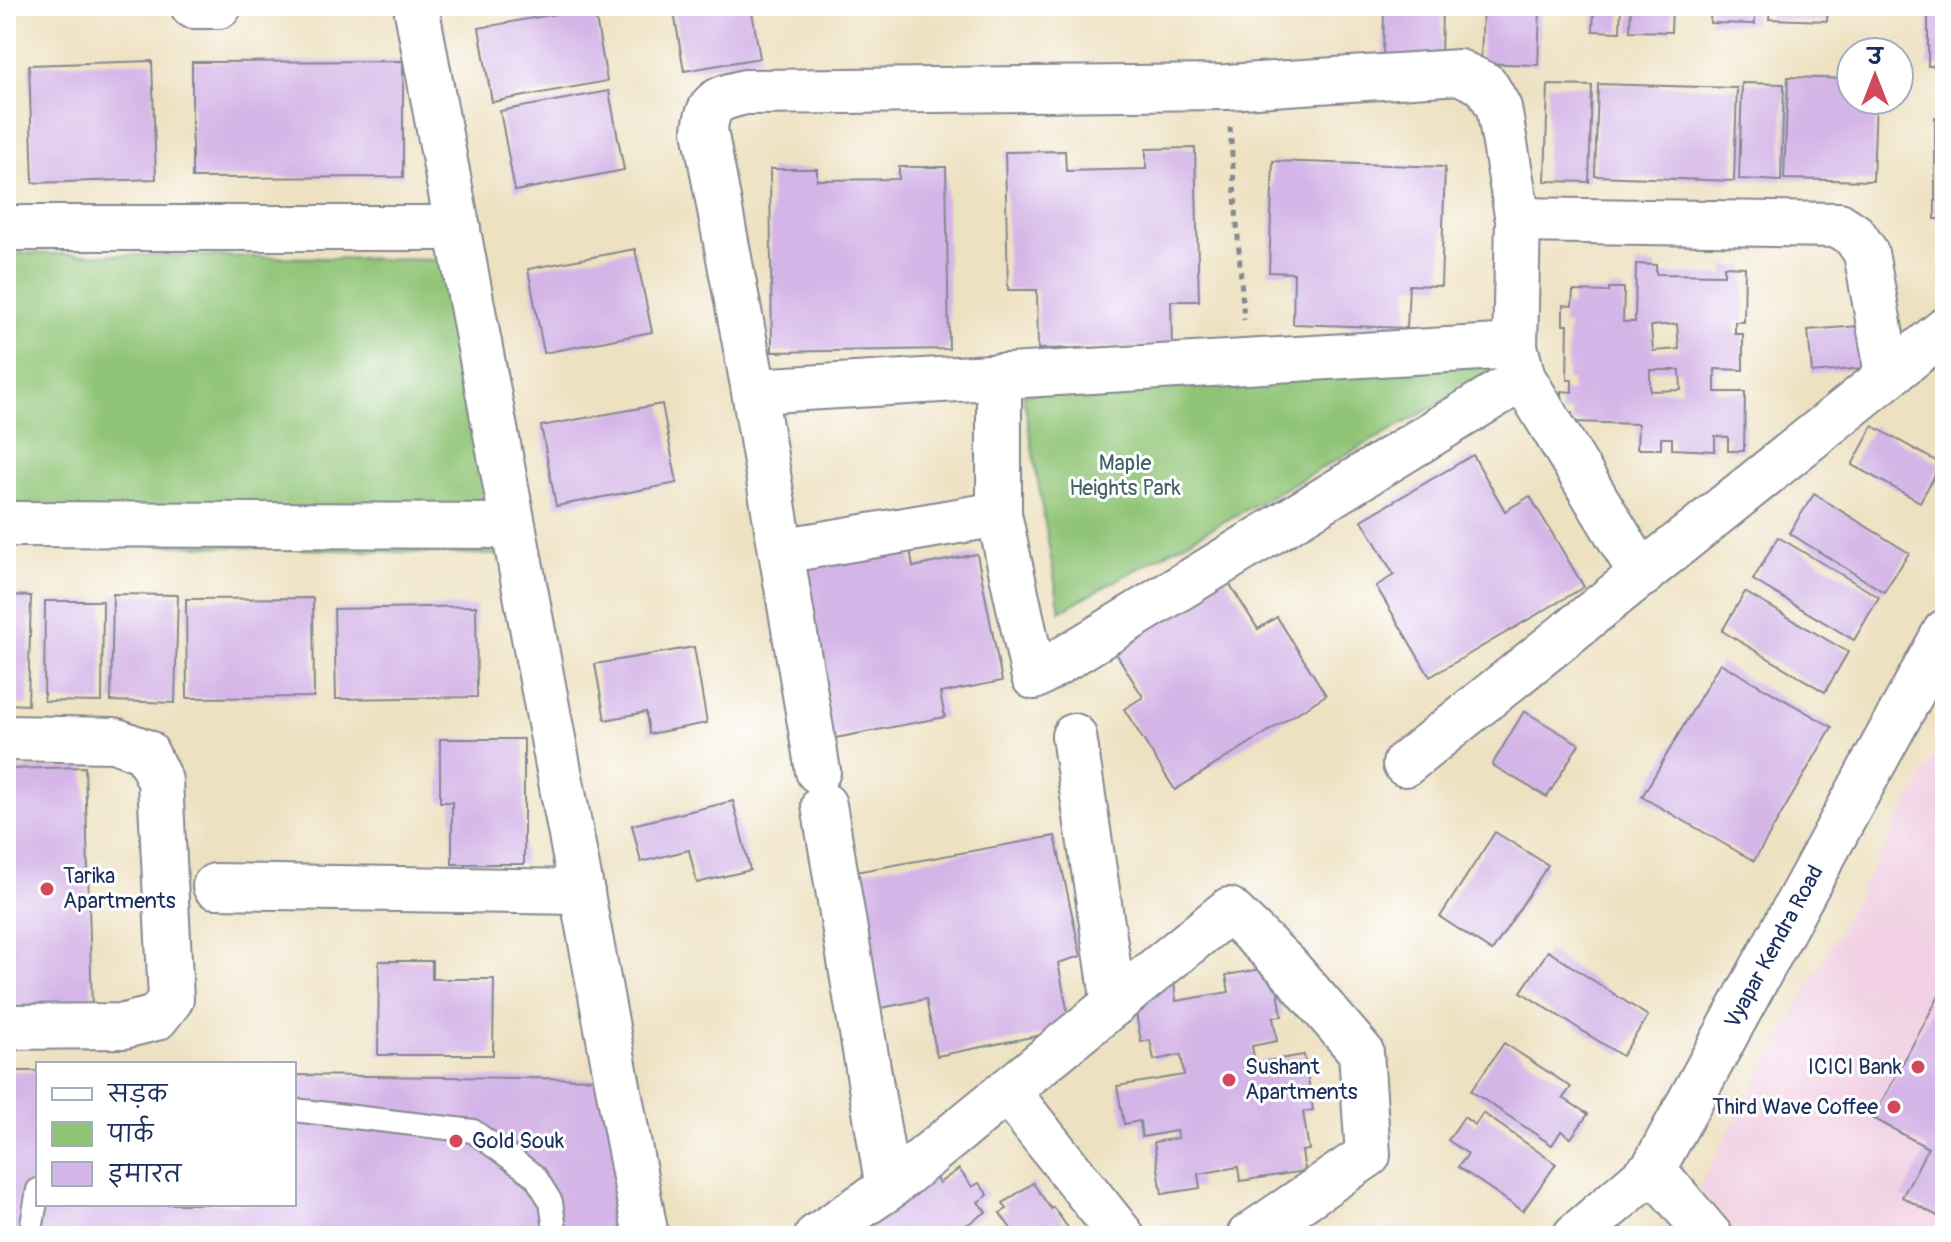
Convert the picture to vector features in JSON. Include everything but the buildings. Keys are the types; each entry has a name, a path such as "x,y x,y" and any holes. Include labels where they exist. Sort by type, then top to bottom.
{"street":[{"path":"193,6 219,6"},
{"path":"416,6 646,1236"},
{"path":"888,1188 754,391 705,130 707,111 719,99 745,92 1227,87 1459,72 1486,85 1499,108 1518,220 1519,362 1642,575"},
{"path":"1518,220 1839,225 1854,235 1866,253 1884,352 1922,356"},
{"path":"6,228 458,228"},
{"path":"1405,764 1922,356"},
{"path":"754,391 1247,361 1519,362"},
{"path":"999,376 999,514 1034,677 1519,362"},
{"path":"781,551 999,514"},
{"path":"6,524 513,526"},
{"name":"Vyapar Kendra Road","path":"1575,1236 1653,1169 1945,632"},
{"path":"1074,736 1114,1004"},
{"path":"6,738 114,740 146,752 160,781 171,999 156,1018 124,1026 6,1027"},
{"path":"215,886 582,892"},
{"path":"817,1236 888,1188 1229,910 1286,965 1361,1052 1368,1155 1249,1236"},
{"path":"1007,1091 1122,1236"},
{"path":"1653,1169 1710,1236"}],"lane":[{"path":"296,1110 473,1131 535,1176 551,1202 556,1236"},
{"path":"30,1236 36,1202"}],"path":[{"path":"1227,87 1247,361"}],"shaded area":[{"path":"1945,736 1945,1236 1742,1236 1698,1188"}],"green space":[{"path":"6,253 445,260 502,555 6,540"},
{"name":"Maple Heights Park","path":"1512,364 1060,611 1023,394"}],"place":[{"name":"Tarika Apartments","path":"47,889"},
{"name":"ICICI Bank","path":"1918,1067"},
{"name":"Sushant Apartments","path":"1229,1080"},
{"name":"Third Wave Coffee","path":"1894,1107"},
{"name":"Gold Souk","path":"456,1141"}]}
